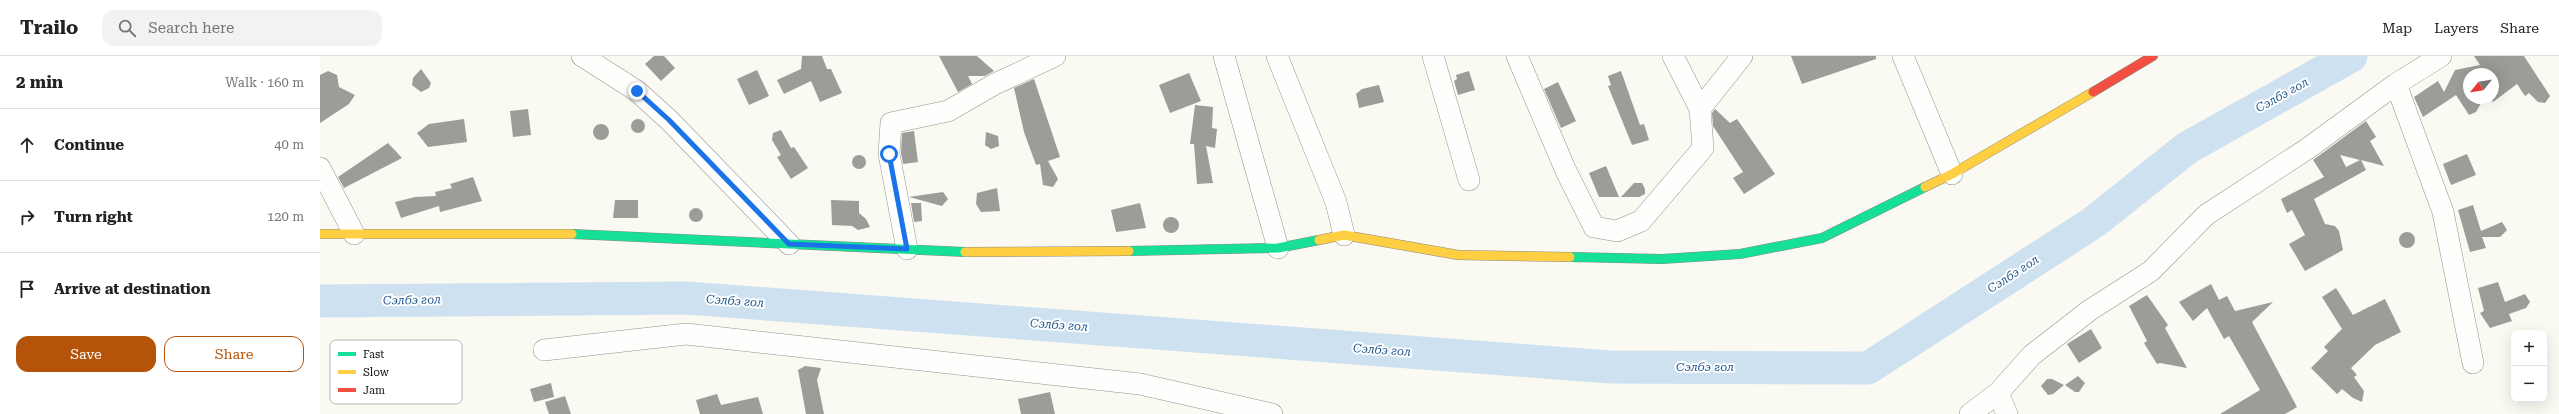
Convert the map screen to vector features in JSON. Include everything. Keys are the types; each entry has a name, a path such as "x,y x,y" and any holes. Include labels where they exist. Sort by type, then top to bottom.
{"street":[{"path":"582,56 637,91 669,120 789,244"},
{"path":"907,249 889,154 891,123 948,111 995,84 1055,56"},
{"path":"1224,56 1278,248"},
{"path":"1277,56 1336,202 1344,235"},
{"path":"1433,56 1469,180"},
{"path":"1517,56 1566,171 1594,227 1617,231 1641,221 1703,148 1700,109 1673,56"},
{"path":"1700,109 1742,56"},
{"path":"1903,56 1952,174"},
{"path":"320,234 534,232 997,253 1278,248 1344,235 1458,256 1662,258 1740,254 1822,238 1952,174 2153,56"},
{"path":"1970,414 1998,393 2032,355 2090,310 2151,271 2206,215 2307,149 2396,84 2441,56"},
{"path":"2396,84 2443,212 2473,363"},
{"path":"320,168 354,234"},
{"path":"544,350 686,334 1140,384 1272,414"},
{"path":"1998,393 2007,414"}],"building":[{"path":"654,56 664,56 675,68 661,81 645,64"},
{"path":"802,56 822,56 827,69 831,69 842,93 820,102 811,81 784,94 777,80 801,69"},
{"path":"939,56 977,56 994,71 985,76 968,76 972,84 958,92"},
{"path":"1791,56 1876,56 1876,59 1802,84"},
{"path":"2474,56 2524,56 2550,96 2545,103 2538,102 2529,93 2525,96 2517,84 2499,98 2499,68 2465,68 2480,65"},
{"path":"2463,68 2463,104 2481,104 2476,112 2469,115 2456,95 2423,117 2414,97 2438,81 2444,92 2455,70"},
{"path":"421,69 431,83 429,88 421,92 412,85 413,78"},
{"path":"757,70 769,96 749,105 737,79"},
{"path":"328,71 337,75 339,87 355,95 349,104 320,123 320,75"},
{"path":"1469,71 1475,90 1458,95 1454,81 1457,79 1456,75"},
{"path":"1621,71 1640,125 1644,124 1649,140 1632,145 1608,86 1611,85 1608,76"},
{"path":"1189,73 1201,101 1170,113 1159,85"},
{"path":"1034,79 1060,157 1048,161 1058,179 1053,187 1043,185 1040,164 1036,165 1024,132 1014,88"},
{"path":"1558,82 1576,121 1561,128 1544,89"},
{"path":"1379,85 1384,102 1359,108 1356,94 1362,89"},
{"path":"1195,105 1213,107 1212,128 1217,129 1215,148 1206,146 1213,183 1197,184 1194,144 1190,144"},
{"path":"528,109 531,135 513,137 510,111"},
{"path":"1715,109 1730,123 1737,119 1775,174 1744,194 1733,178 1743,172 1713,126 1712,113"},
{"path":"464,119 467,142 428,147 417,133 429,124"},
{"path":"635,119 641,119 645,123 645,129 641,133 635,133 631,129 631,123"},
{"path":"2366,121 2376,137 2370,141 2384,166 2361,160 2366,170 2314,199 2325,224 2335,226 2339,231 2343,250 2305,271 2289,244 2305,235 2292,210 2287,213 2281,199 2324,177 2313,160","holes":["2340,155 2360,160 2346,167"]},
{"path":"601,124 608,129 609,132 604,139 601,140 594,135 593,132 598,125"},
{"path":"781,130 791,148 794,147 808,168 791,179 777,157 781,155 772,140 773,133"},
{"path":"914,131 918,162 903,164 901,153 902,133"},
{"path":"986,132 998,136 999,146 991,149 985,145"},
{"path":"388,143 402,158 344,188 338,177"},
{"path":"2467,154 2476,175 2451,185 2443,164"},
{"path":"856,155 862,155 866,159 866,165 862,169 856,169 852,165 852,159"},
{"path":"1606,166 1619,197 1599,197 1589,173"},
{"path":"473,177 482,201 440,212 439,206 401,218 395,202 415,197 436,196 435,192 452,188 450,184"},
{"path":"1634,183 1642,183 1645,189 1645,194 1639,197 1621,197"},
{"path":"997,188 1000,211 981,212 976,204 977,193"},
{"path":"943,192 948,199 942,206 909,197"},
{"path":"615,200 638,200 638,218 613,218"},
{"path":"831,200 859,201 859,213 866,219 870,227 858,230 852,226 832,225"},
{"path":"911,203 921,203 922,221 914,222"},
{"path":"1140,203 1146,228 1116,232 1111,210"},
{"path":"2473,205 2481,231 2502,222 2507,230 2500,237 2482,237 2486,248 2470,252 2458,210"},
{"path":"693,208 699,208 703,212 703,218 699,222 693,222 689,218 689,212"},
{"path":"1168,217 1174,217 1179,222 1177,231 1174,233 1168,233 1163,228 1163,222"},
{"path":"2407,232 2413,234 2415,240 2413,246 2407,248 2401,246 2399,240 2401,234"},
{"path":"2498,282 2505,302 2525,294 2530,302 2526,308 2509,314 2512,321 2490,328 2480,313 2484,311 2478,288"},
{"path":"2211,284 2219,300 2227,296 2235,311 2273,302 2252,322 2297,407 2285,414 2220,414 2260,390 2229,336 2224,339 2207,308 2193,321 2179,302"},
{"path":"2336,288 2353,315 2385,299 2401,332 2375,345 2351,368 2357,375 2354,377 2364,391 2362,402 2353,398 2342,389 2337,394 2311,368 2328,351 2324,347 2342,329 2322,297"},
{"path":"2147,295 2168,325 2165,328 2187,368 2160,363 2157,364 2144,343 2147,341 2129,306"},
{"path":"2091,329 2102,348 2079,363 2067,344"},
{"path":"805,366 821,368 817,380 824,414 806,414 798,370"},
{"path":"2078,376 2085,383 2079,392 2075,392 2065,385"},
{"path":"2047,379 2052,379 2064,385 2053,394 2048,395 2041,386"},
{"path":"551,383 554,397 534,402 530,389"},
{"path":"1050,392 1055,414 1021,414 1018,399"},
{"path":"717,394 721,405 758,397 763,414 700,414 696,400"},
{"path":"565,396 571,414 549,414 545,402"}],"waterway":[{"name":"Сэлбэ гол","path":"320,301 687,298 1610,367 1868,368 2094,222 2187,148 2351,56"}],"traffic: fast":[{"path":"1570,257 1662,259 1740,254 1822,238 1925,187"},
{"path":"572,234 965,252"},
{"path":"1129,251 1278,248 1319,240"}],"traffic: slow":[{"path":"1925,187 1952,174 2093,92"},
{"path":"320,234 572,234"},
{"path":"1319,240 1344,235 1458,255 1570,257"},
{"path":"965,252 1129,251"}],"traffic: jam":[{"path":"2093,92 2153,56"}],"route":[{"path":"637,91 669,120 789,244 907,249 889,154"}]}
